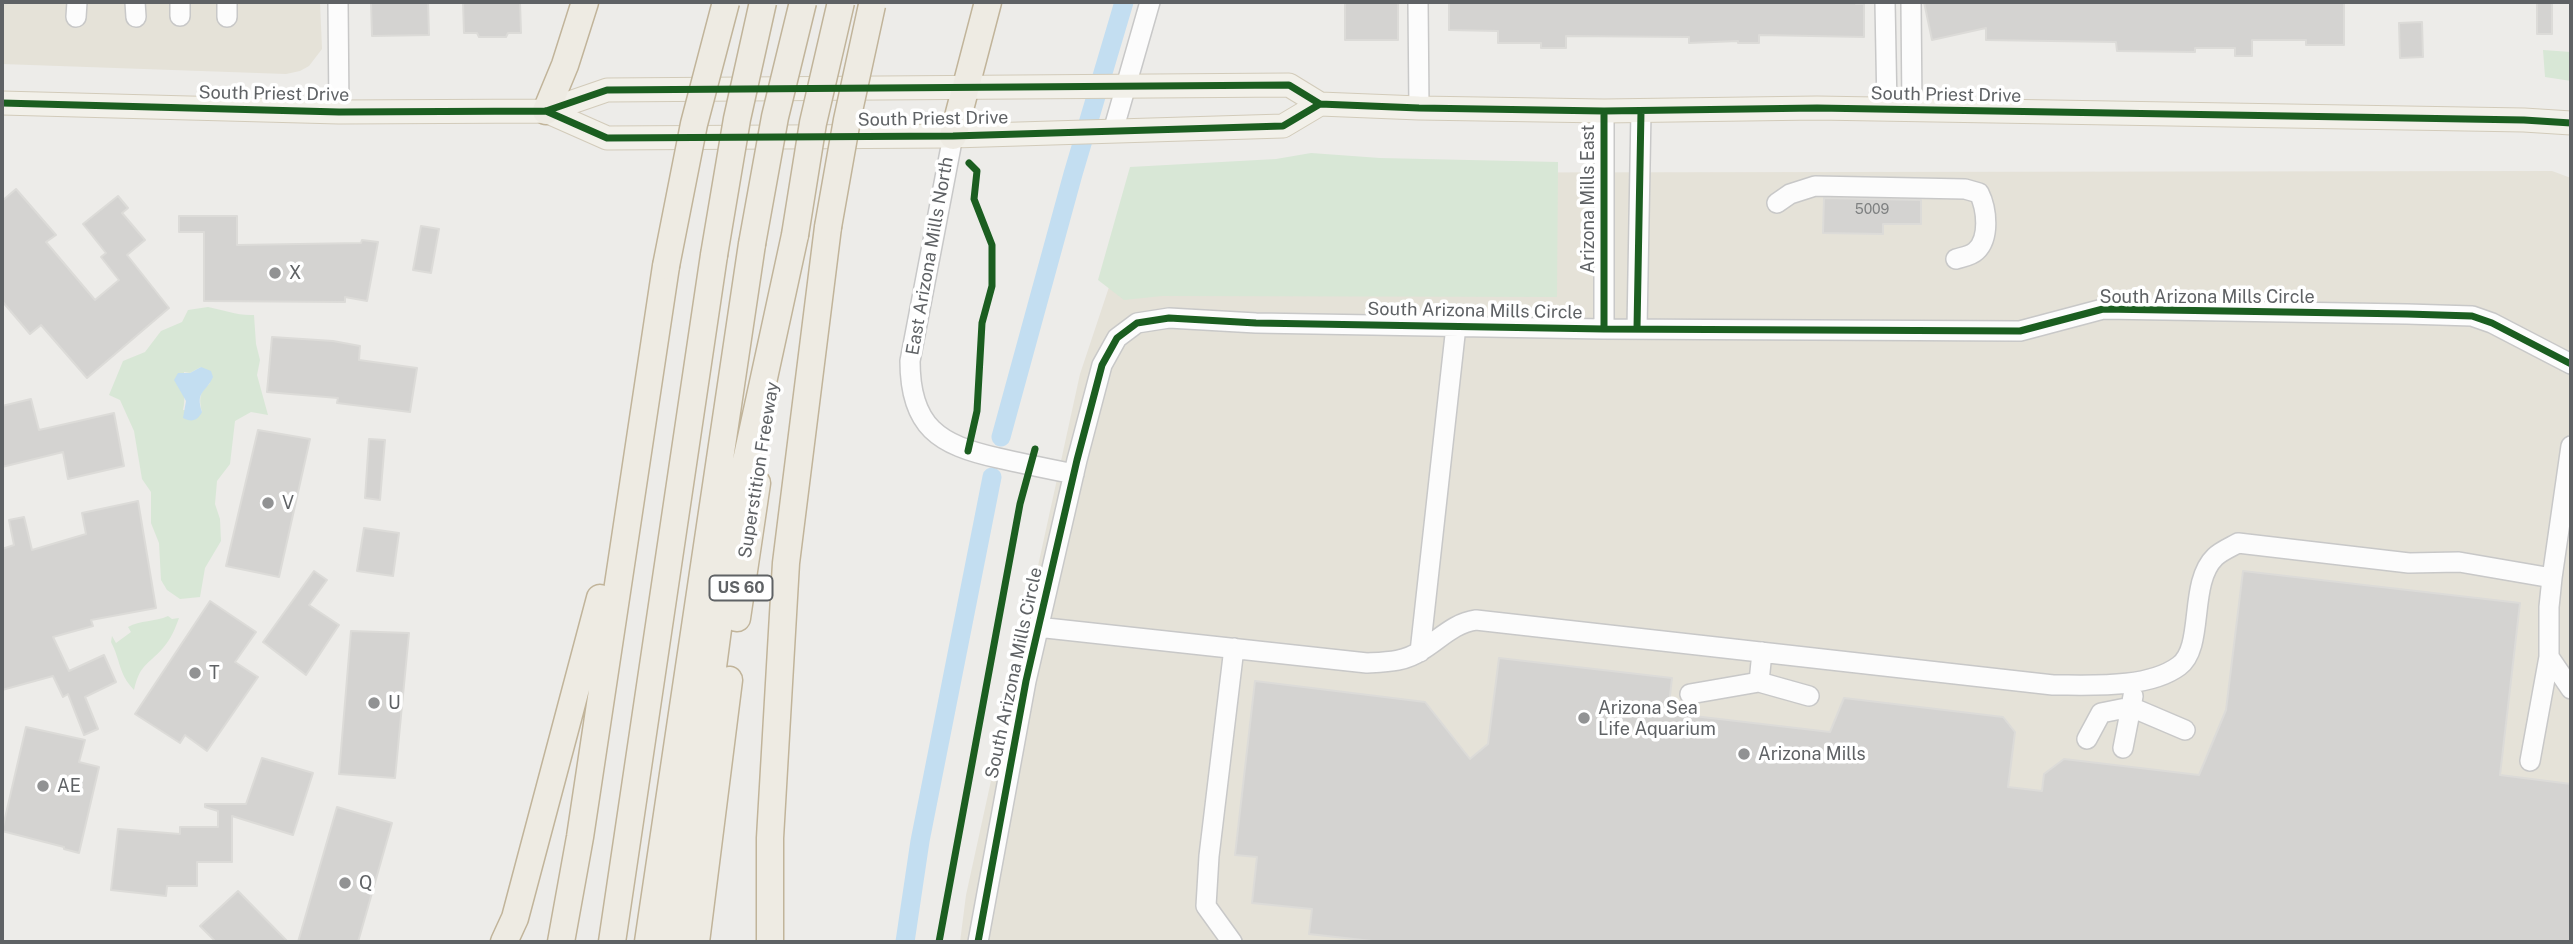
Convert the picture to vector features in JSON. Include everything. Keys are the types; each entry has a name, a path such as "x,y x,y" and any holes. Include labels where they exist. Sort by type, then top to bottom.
{"highway":[{"path":"546,111 565,65 585,2"},
{"path":"561,942 580,837 666,266 694,124 726,2"},
{"path":"612,942 713,255 737,120 763,2"},
{"path":"648,942 752,244 775,117 803,2"},
{"name":"Superstition Freeway","path":"696,942 739,605 795,235 813,123 841,2"},
{"path":"953,136 988,2"},
{"path":"770,942 770,838 786,563 828,228 846,120 873,3"},
{"path":"672,942 701,758 731,530 795,235"},
{"path":"504,942 515,918 638,448"}],"main road":[{"name":"South Priest Drive","path":"2,103 339,112 546,111 607,90 1289,85 1320,104 1419,108 1604,111 1887,109 2571,123"},
{"name":"South Priest Drive","path":"546,111 607,138 953,136 1283,126 1320,104"}],"street":[{"path":"338,2 339,112"},
{"path":"1109,131 1150,2"},
{"path":"1418,2 1419,108"},
{"path":"1885,2 1887,109"},
{"path":"1911,2 1912,110"},
{"name":"Arizona Mills East","path":"1604,111 1604,329"},
{"path":"1637,328 1641,111"},
{"name":"East Arizona Mills North","path":"953,136 910,360 910,377 920,413 930,428 952,445 1074,474"},
{"path":"1777,203 1790,194 1815,186 1965,189 1979,193 1984,202 1984,241 1975,253 1956,259"},
{"name":"South Arizona Mills Circle","path":"978,942 1037,627 1074,474 1102,365 1117,338 1137,323 1169,318 1256,323 1604,329 2020,331 2103,309 2472,316 2492,323 2571,364"},
{"path":"1420,652 1456,326"},
{"path":"2530,761 2549,657 2552,578 2571,446"},
{"path":"1037,627 1367,663 1396,662 1420,652 1451,629 1476,620 2053,685 2136,682 2158,677 2182,665 2190,649 2200,582 2215,557 2238,542 2409,563 2459,562 2552,578"},
{"path":"1232,942 1206,906 1209,856 1234,649"},
{"path":"1759,682 1762,652"},
{"path":"2549,657 2571,690"},
{"path":"1690,694 1759,682 1809,696"},
{"path":"2123,748 2136,682"},
{"path":"2087,739 2101,713 2132,707 2185,730"}],"shaded area":[{"path":"2,2 320,2 322,49 309,66 286,74 2,64"},
{"name":"Arizona Mills","path":"2552,171 2571,178 2571,942 960,942 966,895 1080,374 1109,287 1155,173"}],"green space":[{"path":"2543,50 2571,52 2571,81 2545,77"},
{"path":"1311,153 1380,158 1558,162 1557,297 1162,296 1124,300 1098,280 1130,167 1276,159"},
{"path":"208,307 254,315 260,360 257,375 268,415 251,412 235,421 230,464 217,481 215,504 220,519 221,541 205,568 200,597 180,599 167,590 161,580 159,543 151,523 151,492 142,479 134,431 120,400 109,395 123,361 145,352 161,331 182,322 188,310","holes":["201,367 210,383 201,396 202,412 183,410 184,372 190,373"]},
{"path":"168,616 172,619 179,618 174,630 166,645 142,670 134,690 122,672 111,642 112,636 116,643 131,632 128,627"}],"water":[{"path":"201,367 211,371 213,377 201,396 202,412 197,419 189,420 183,418 186,401 174,380 178,373 190,373"}],"building":[{"path":"371,2 428,2 429,35 372,36"},
{"path":"463,2 520,2 521,33 508,33 506,37 479,37 477,33 464,33"},
{"path":"1345,2 1398,2 1398,40 1345,40"},
{"path":"1449,2 1856,2 1864,4 1864,37 1759,35 1759,43 1689,43 1689,37 1566,36 1566,48 1541,48 1541,43 1498,43 1498,31 1449,30"},
{"path":"1924,2 2344,3 2344,45 2306,45 2306,40 2252,40 2252,56 2235,56 2235,48 2195,48 2195,52 2117,51 2116,42 1986,40 1986,28 1932,40"},
{"path":"2537,2 2552,2 2552,34 2537,34"},
{"path":"2422,22 2423,57 2400,58 2399,23"},
{"path":"16,189 56,235 46,242 95,300 119,280 101,257 106,253 83,224 118,196 128,208 122,213 145,240 127,255 169,308 87,378 41,325 30,334 2,301 2,201"},
{"path":"1824,198 1921,200 1921,224 1883,224 1883,234 1823,233"},
{"name":"X","path":"179,216 237,216 237,245 361,243 362,240 378,242 367,301 345,297 345,302 204,301 204,232 179,232"},
{"path":"421,226 439,229 431,273 413,270"},
{"path":"272,337 333,341 360,346 359,360 417,368 410,412 337,403 338,398 267,392"},
{"path":"31,399 39,430 114,413 124,466 68,479 63,452 2,467 2,406"},
{"name":"V","path":"258,430 310,439 279,577 226,566"},
{"path":"369,439 385,440 380,500 365,498"},
{"path":"138,501 156,608 91,620 93,626 53,637 69,671 104,655 116,682 85,697 98,729 84,735 68,694 63,697 53,676 2,690 2,549 14,545 9,520 24,517 32,550 86,534 82,513"},
{"path":"364,528 399,533 393,576 357,571"},
{"path":"314,571 327,580 309,605 339,625 306,675 263,642"},
{"name":"Arizona Mills","path":"2243,571 2520,603 2500,775 2571,784 2571,942 1381,942 1309,934 1312,909 1252,903 1257,857 1235,855 1255,681 1425,702 1470,759 1488,744 1499,658 1672,678 1668,713 1830,732 1844,698 2003,717 2015,732 2008,787 2042,791 2044,774 2064,759 2199,775 2226,710"},
{"name":"T","path":"210,601 256,632 235,662 258,677 207,751 185,735 180,743 135,714"},
{"name":"U","path":"351,631 409,633 395,778 339,774"},
{"name":"AE","path":"26,727 85,740 79,762 99,767 79,853 2,831"},
{"path":"262,758 313,773 293,835 232,816 232,862 197,862 197,886 167,886 166,896 111,890 118,829 180,834 180,827 218,827 218,811 205,807 205,804 246,804"},
{"name":"Q","path":"337,807 392,823 358,942 298,942"},
{"path":"238,891 288,942 216,942 200,926"}],"waterway":[{"path":"1001,437 1073,174 1124,2"},
{"path":"905,942 920,841 992,477"}],"cycle path":[{"path":"2,103 339,112 546,111 607,90 1289,85 1320,104 1419,108 1604,111 1817,108 2571,123"},
{"path":"546,111 607,138 953,136 1283,126 1320,104"},
{"path":"1604,111 1604,329"},
{"path":"1637,328 1641,111"},
{"path":"968,451 977,411 982,323 992,286 992,245 974,199 977,171 969,163"},
{"path":"978,942 1026,681 1077,460 1102,365 1117,338 1137,323 1169,318 1256,323 1604,329 2020,331 2103,309 2407,314 2472,316 2492,323 2571,364"},
{"path":"939,942 1020,504 1035,449"}],"place":[{"name":"X","path":"275,273"},
{"name":"V","path":"268,503"},
{"name":"T","path":"195,673"},
{"name":"U","path":"374,703"},
{"name":"Arizona Sea Life Aquarium","path":"1584,718"},
{"name":"Arizona Mills","path":"1744,754"},
{"name":"AE","path":"43,786"},
{"name":"Q","path":"345,883"}]}
